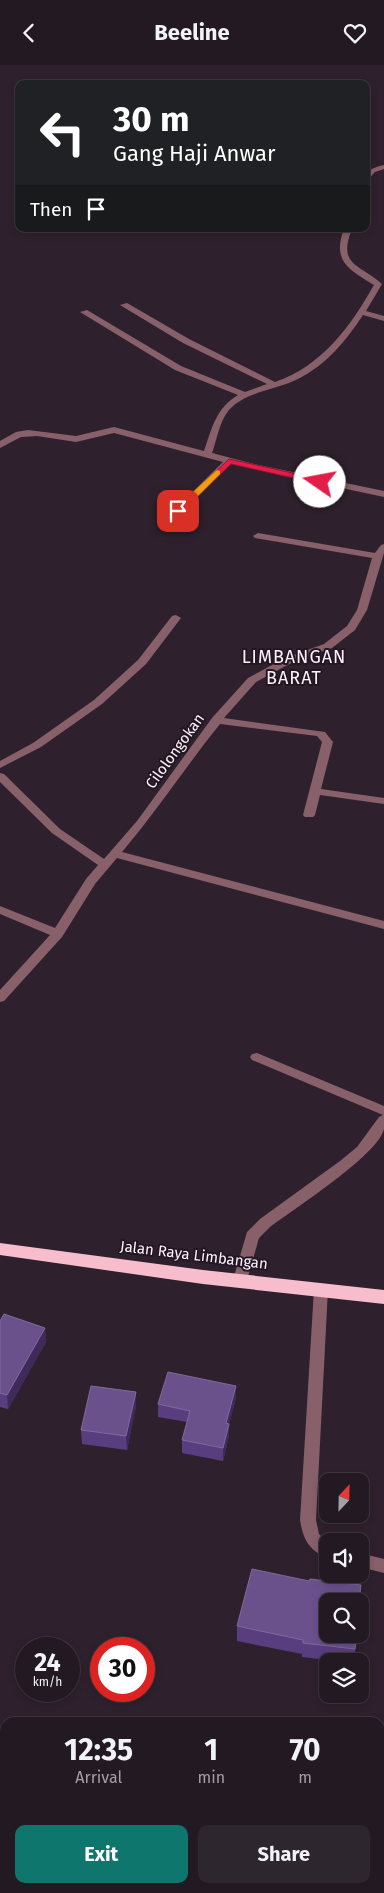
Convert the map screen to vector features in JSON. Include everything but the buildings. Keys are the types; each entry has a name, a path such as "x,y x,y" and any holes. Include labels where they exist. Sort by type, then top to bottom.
{"highway":[{"name":"Jalan Raya Limbangan","path":"0,1249 384,1297"}],"street":[{"path":"370,174 372,171 384,167"},
{"path":"207,456 221,416 226,408 246,395 296,377 322,361 363,312 378,284 355,270 344,258 343,242 347,232"},
{"path":"124,305 186,341 275,385"},
{"path":"84,311 178,368 246,395"},
{"path":"363,312 384,319"},
{"path":"0,445 11,437 26,432 73,439 114,430 207,456 320,482 384,494"},
{"path":"165,524 229,461"},
{"path":"312,492 320,482"},
{"path":"258,536 380,559"},
{"name":"Cilolongokan","path":"0,998 58,934 90,882 141,823 216,720 252,680 289,660 328,646 351,628 362,610 380,559"},
{"path":"0,765 63,728 98,702 142,662 176,617"},
{"path":"216,720 321,734 328,742 309,815"},
{"path":"0,776 56,831 105,865"},
{"path":"315,791 384,801"},
{"path":"116,854 384,925"},
{"path":"0,910 58,934"},
{"path":"257,1057 384,1111"},
{"path":"240,1280 252,1236 265,1223 345,1165 362,1150 384,1120"},
{"path":"319,1546 315,1544 310,1534 308,1520 321,1289"},
{"path":"369,1563 384,1567"}],"slow traffic":[{"path":"194,496 217,472"}],"district":[{"name":"LIMBANGAN BARAT","path":"294,668"}],"route":[{"path":"178,511 229,461 320,482"}]}
